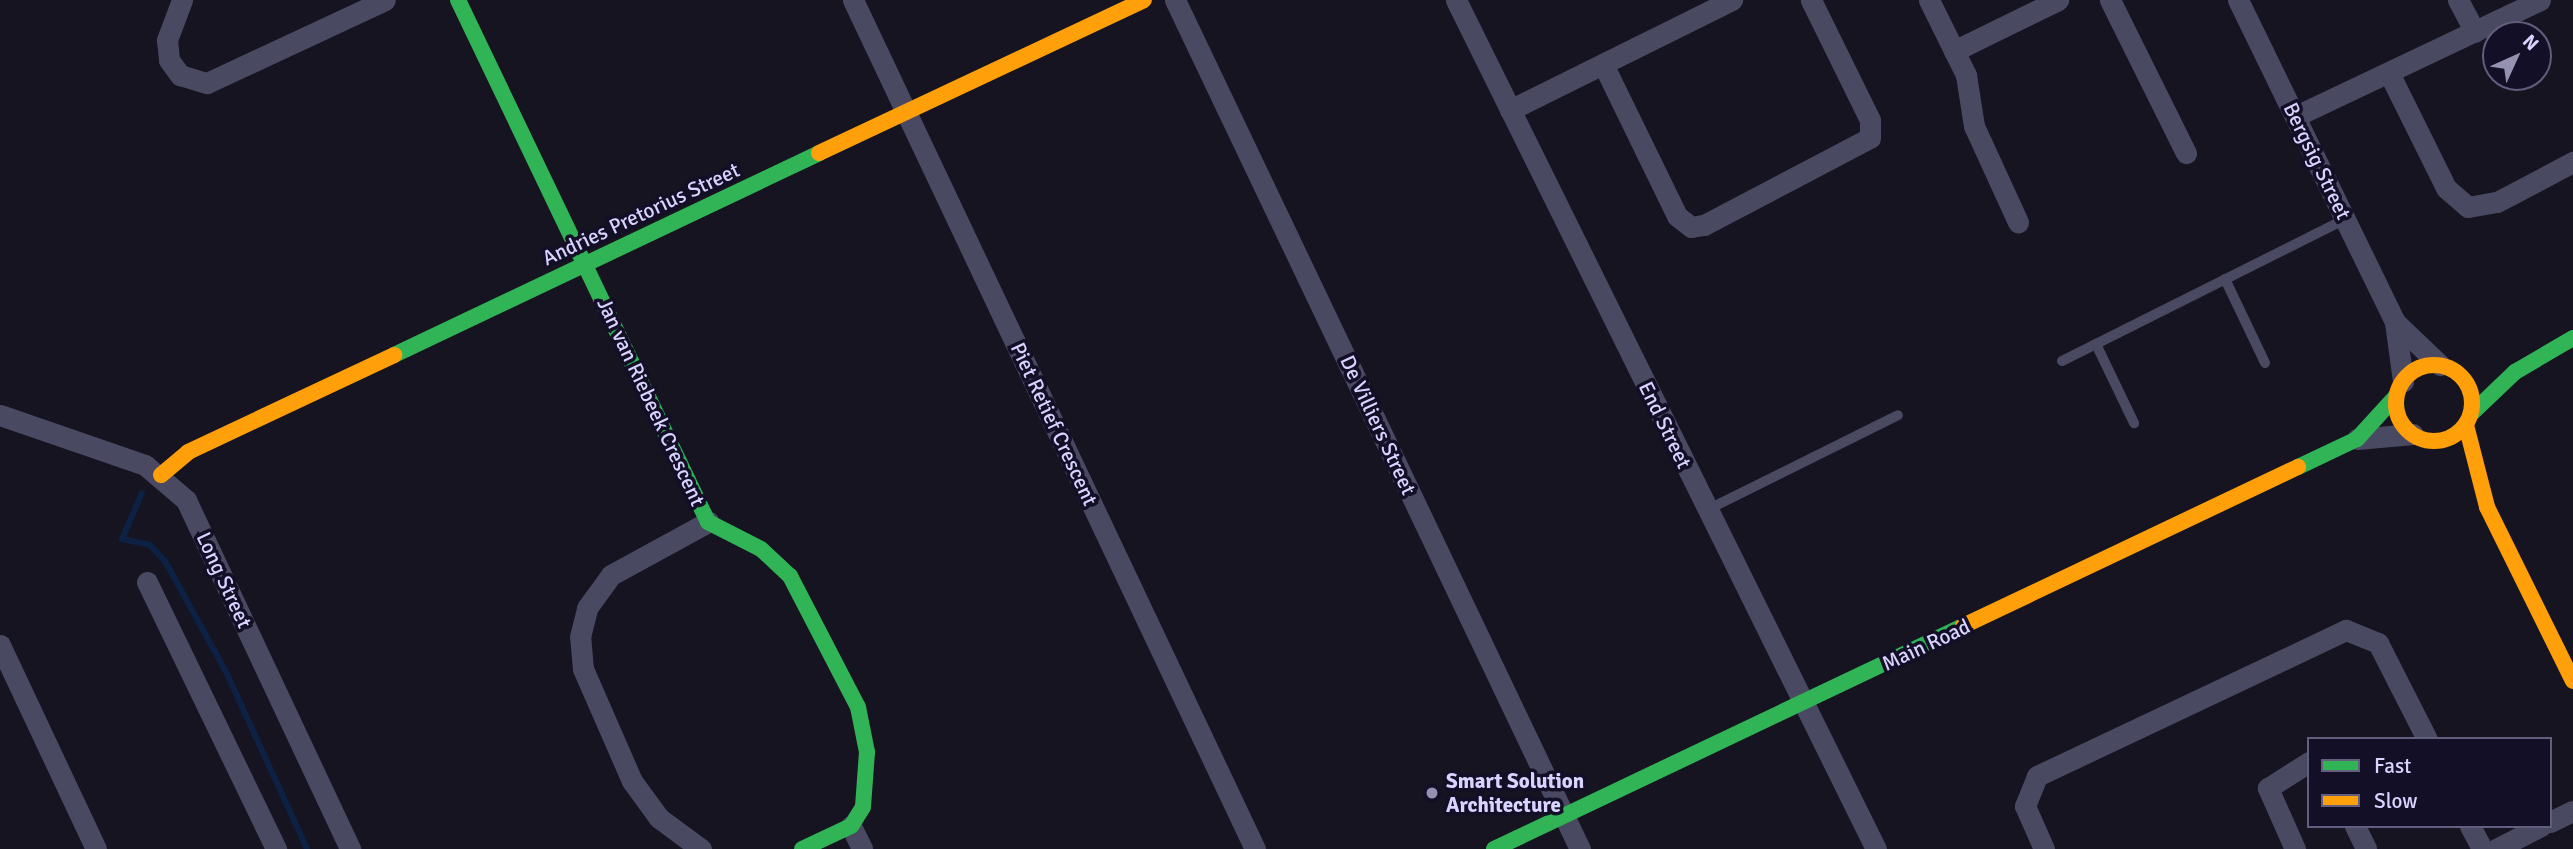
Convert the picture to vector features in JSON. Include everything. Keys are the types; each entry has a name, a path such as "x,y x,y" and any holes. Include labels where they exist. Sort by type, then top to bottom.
{"street":[{"path":"182,0 167,40 169,60 180,75 207,83 385,0"},
{"name":"Jan van Riebeek Crescent","path":"457,0 587,263 708,522 761,549 790,576 858,707 866,796 851,826"},
{"name":"Piet Retief Crescent","path":"853,0 1255,849"},
{"name":"Andries Pretorius Street","path":"161,475 188,452 1143,0"},
{"name":"De Villiers Street","path":"1175,0 1580,849"},
{"name":"End Street","path":"1457,0 1876,849"},
{"path":"1510,110 1732,0"},
{"path":"1603,64 1677,216 1691,227 1703,225 1870,138 1870,120 1811,0"},
{"path":"1929,0 1966,75 1974,126 2018,222"},
{"path":"1954,51 2058,0"},
{"path":"2110,0 2186,153"},
{"name":"Bergsig Street","path":"2238,0 2395,322 2400,388"},
{"path":"2458,0 2475,32"},
{"path":"2296,116 2390,75 2540,0"},
{"path":"2390,75 2446,188 2468,207 2497,202 2573,162"},
{"name":"Bergsig Street","path":"2395,322 2448,369"},
{"path":"2499,364 2549,349 2573,338"},
{"path":"2421,437 2450,438 2499,384 2549,349"},
{"path":"2478,369 2419,368 2400,388 2401,421 2454,465 2487,507 2573,681"},
{"path":"2448,369 2471,391 2468,419 2487,507"},
{"name":"Main Road","path":"2357,439 2400,388"},
{"name":"Long Street","path":"0,415 161,475 194,514 350,849"},
{"name":"Main Road","path":"1494,849 2357,439 2421,437"},
{"path":"701,849 659,817 632,781 583,669 580,637 587,608 611,575 708,522"},
{"path":"147,582 276,849"},
{"path":"2044,849 2025,806 2026,791 2037,776 2346,630 2378,643 2426,737"},
{"path":"0,645 96,849"},
{"path":"2295,849 2268,788 2307,763"},
{"path":"2552,821 2573,811"},
{"path":"802,849 851,826 862,849"},
{"path":"2356,828 2366,849"},
{"path":"2471,828 2482,849"},
{"path":"2496,849 2538,828"}],"lane":[{"path":"2062,361 2345,219"},
{"path":"2225,279 2265,363"},
{"path":"2096,344 2134,424"},
{"path":"1707,509 1898,415"}],"waterway":[{"path":"122,539 142,493"},
{"path":"122,539 150,545 165,561 227,674 307,849"}],"traffic: fast":[{"path":"458,0 708,522 761,549 790,576 858,707 867,752 863,807 851,826 802,849"},
{"path":"394,355 819,153"},
{"path":"2471,414 2515,372 2573,338"},
{"path":"2298,467 2357,439 2397,395"},
{"path":"1494,849 1963,626"}],"traffic: slow":[{"path":"819,153 1144,0"},
{"path":"161,475 188,452 394,355"},
{"path":"2434,365 2448,368 2461,376 2469,389 2472,403 2469,417 2461,430 2448,438 2434,441 2420,438 2407,430 2399,417 2396,403 2399,389 2407,376 2420,368 2434,365"},
{"path":"2466,425 2487,507 2573,681"},
{"path":"1963,626 2298,467"}],"place":[{"name":"Smart Solution Architecture","path":"1432,793"}]}
